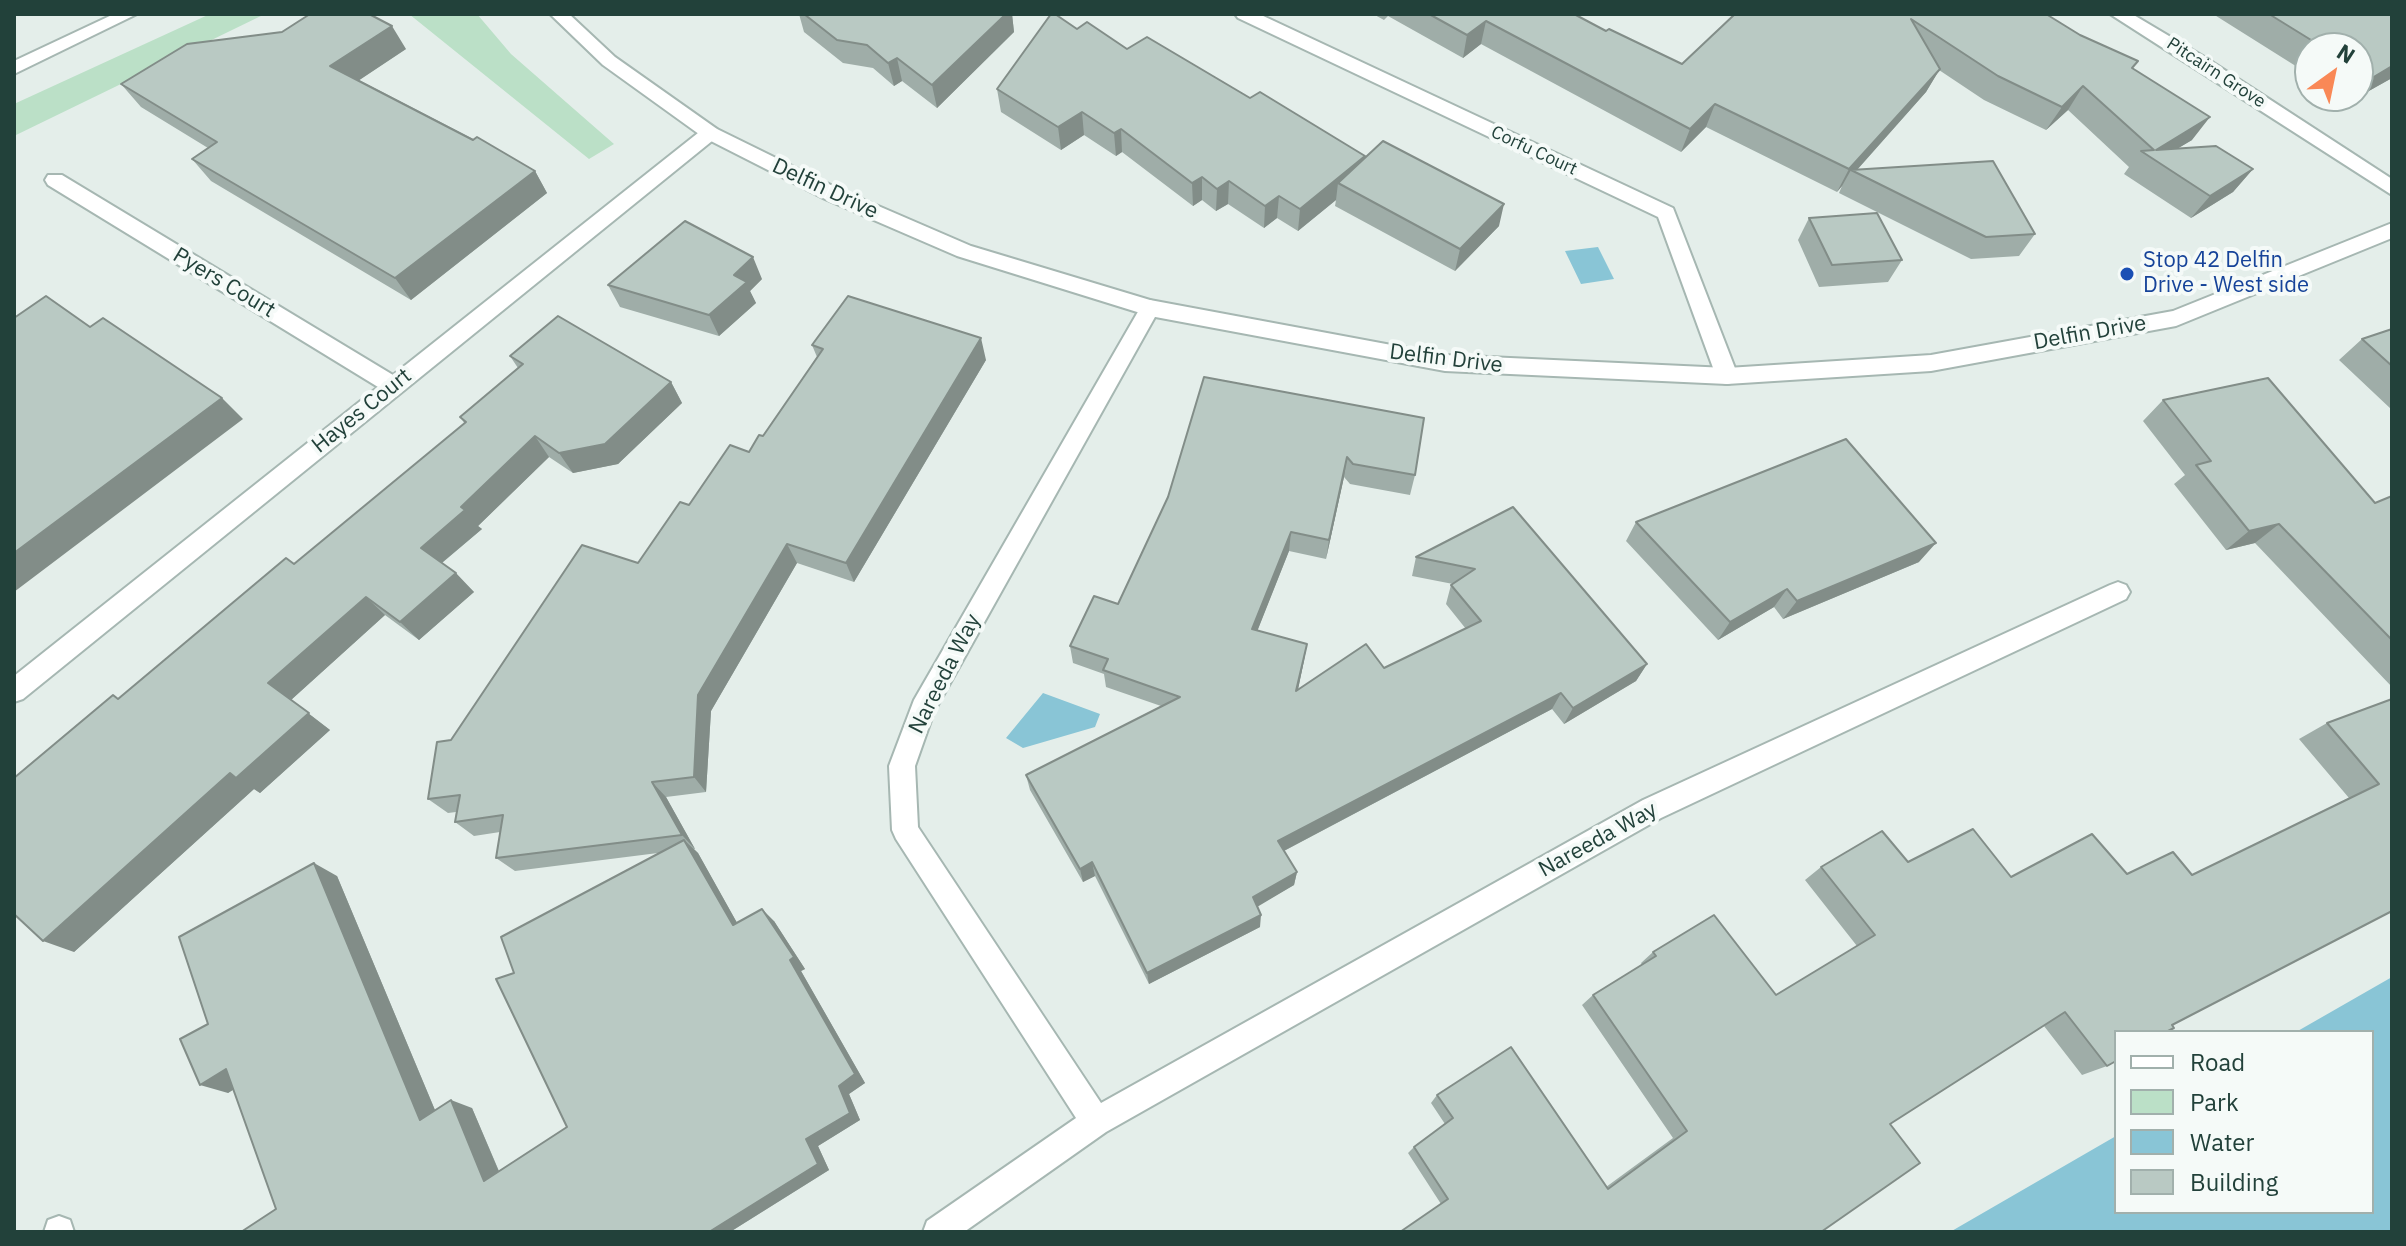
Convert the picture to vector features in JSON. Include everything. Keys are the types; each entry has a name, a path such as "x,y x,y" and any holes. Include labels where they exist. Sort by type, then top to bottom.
{"street":[{"path":"14,68 128,14"},
{"name":"Delfin Drive","path":"559,14 609,61 710,133 832,194 964,251 1150,308 1445,363 1727,376 1931,363 2176,318 2392,230"},
{"name":"Corfu Court","path":"1244,14 1666,213 1727,376"},
{"name":"Pitcairn Grove","path":"2119,14 2188,54 2392,188"},
{"name":"Hayes Court","path":"14,691 710,133"},
{"name":"Pyers Court","path":"55,180 394,386"},
{"name":"Nareeda Way","path":"1096,1122 905,830 902,766 923,708 1150,308"},
{"name":"Nareeda Way","path":"938,1232 1096,1122 1652,809 2118,592"}],"green space":[{"path":"210,14 265,14 14,136 14,104"},
{"path":"409,14 477,14 511,54 614,144 589,159"}],"water":[{"path":"1598,247 1614,279 1581,284 1565,251"},
{"path":"1043,693 1100,714 1095,727 1023,748 1006,738"},
{"path":"2392,977 2392,1232 1950,1232 2114,1137 2114,1214 2374,1214 2374,1030 2299,1030"}],"building":[{"path":"310,14 369,14 392,26 330,66 473,140 477,137 535,171 395,278 192,159 217,142 121,84 187,44 282,32"},
{"path":"804,14 1006,14 932,85 897,58 888,63 867,45 837,40"},
{"path":"1051,14 1077,29 1087,22 1127,49 1147,37 1250,98 1260,92 1365,156 1300,209 1279,196 1265,206 1229,181 1217,189 1202,177 1192,183 1121,129 1114,133 1082,112 1058,127 997,89"},
{"path":"1429,14 1574,14 1682,64 1735,14 2046,14 2080,35 2138,61 2132,68 2210,117 2156,150 2216,146 2253,169 2210,196 2141,151 2154,150 2083,86 2062,107 1998,76 1911,19 1940,69 1849,169 1715,104 1690,129 1486,21 1467,35"},
{"path":"2269,14 2392,14 2392,66 2374,77 2374,32 2298,32"},
{"path":"1383,141 1504,204 1460,249 1338,183"},
{"path":"1993,161 2035,234 1986,237 1851,170"},
{"path":"1877,213 1902,260 1832,265 1809,218"},
{"path":"685,221 753,257 734,275 747,282 709,315 608,285"},
{"path":"46,296 90,327 103,318 222,398 14,553 14,318"},
{"path":"848,296 981,338 846,563 787,544 698,695 694,777 652,782 682,835 496,858 503,815 455,822 460,795 428,799 437,742 451,740 582,545 638,563 680,502 689,505 730,445 749,452 823,349 812,345"},
{"path":"558,316 671,382 605,444 559,453 535,436 461,507 465,510 421,548 456,573 400,622 366,597 268,683 309,713 236,778 230,773 43,941 14,914 14,778 113,695 118,699 286,558 294,564 466,422 460,417 523,364 510,356"},
{"path":"2392,329 2392,366 2362,339"},
{"path":"1204,377 1424,418 1415,475 1353,464 1347,457 1329,540 1291,532 1252,629 1307,644 1296,691 1366,644 1384,668 1481,621 1451,585 1475,569 1416,557 1513,507 1647,664 1573,708 1561,693 1278,841 1297,872 1253,897 1261,915 1147,973 1092,862 1080,869 1026,775 1180,697 1103,670 1108,659 1070,646 1094,596 1118,604 1168,497"},
{"path":"2268,378 2375,503 2392,496 2392,640 2279,524 2249,531 2196,465 2211,461 2163,400"},
{"path":"1846,439 1936,543 1797,601 1787,589 1730,622 1636,522"},
{"path":"2392,699 2392,911 2172,1025 2174,1028 2170,1030 2114,1030 2114,1062 2107,1066 2065,1012 1890,1124 1920,1163 1821,1232 1400,1232 1448,1199 1414,1147 1453,1118 1437,1095 1511,1047 1608,1189 1687,1131 1593,995 1656,956 1653,952 1714,915 1776,995 1875,935 1821,867 1882,831 1908,862 1973,829 2011,877 2092,834 2127,874 2173,852 2192,875 2379,784 2327,723"},
{"path":"684,840 733,925 762,909 794,957 790,960 855,1074 839,1086 850,1113 806,1139 818,1164 709,1232 241,1232 276,1209 226,1069 200,1085 180,1039 208,1024 179,937 314,863 420,1120 451,1100 484,1181 567,1127 496,979 514,973 501,937"}],"place":[{"name":"Stop 42 Delfin Drive - West side","path":"2127,274"}]}
